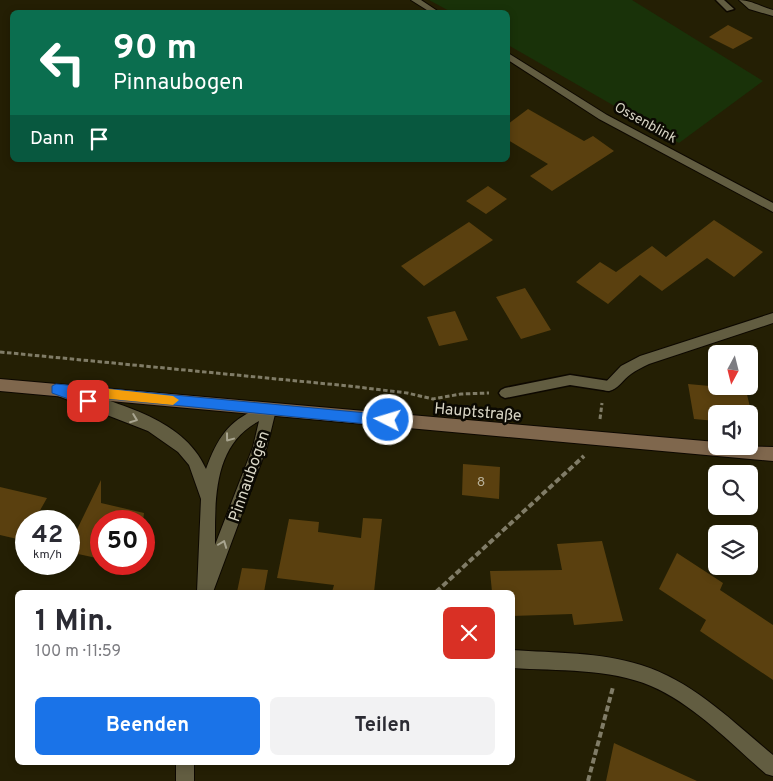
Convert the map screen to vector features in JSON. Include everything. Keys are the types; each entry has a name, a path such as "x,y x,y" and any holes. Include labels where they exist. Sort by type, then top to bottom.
{"main road":[{"name":"Hauptstraße","path":"0,385 773,454"}],"street":[{"path":"415,0 432,10"},
{"path":"743,0 752,7 773,13"},
{"name":"Ossenblink","path":"510,57 603,117 773,208"},
{"path":"609,386 626,370 645,360 773,318"},
{"name":"Pinnaubogen","path":"56,389 153,426 178,442 194,461 207,496"},
{"name":"Pinnaubogen","path":"205,590 207,496 219,453 230,434 247,420 268,410"},
{"name":"Pinnaubogen","path":"205,590 260,447 268,410"},
{"path":"515,659 598,666 644,674 672,687 773,767"},
{"path":"184,765 184,781"}],"lane":[{"path":"720,0 730,8"},
{"path":"505,393 570,380 609,386"}],"path":[{"path":"0,352 349,386 407,393 433,399 461,394 505,393"},
{"path":"438,590 585,455"},
{"path":"588,781 613,685"}],"green space":[{"path":"429,0 632,0 763,81 679,143 510,46 510,10 447,10"}],"building":[{"path":"728,25 753,38 733,49 709,37"},
{"path":"528,109 584,141 593,136 614,151 552,191 530,176 548,164 510,141 510,122"},
{"path":"488,186 507,199 486,214 466,201"},
{"path":"714,220 763,252 734,277 707,258 662,291 640,275 608,304 576,282 600,262 616,272 652,246 666,257"},
{"path":"469,222 493,240 424,286 401,266"},
{"path":"525,288 551,330 521,339 496,297"},
{"path":"455,311 468,340 439,346 427,317"},
{"path":"688,384 708,386 708,395 747,395 750,405 708,405 708,420 694,419"},
{"path":"463,464 500,467 499,499 462,495"},
{"path":"101,480 101,503 131,510 90,510 90,557 80,554 80,523"},
{"path":"0,487 47,498 40,510 15,510 15,538 0,535"},
{"path":"363,518 382,519 374,590 333,590 334,585 277,578 289,519 319,522 318,532 361,538"},
{"path":"602,541 623,621 574,625 572,614 515,616 515,590 492,590 490,571 562,570 557,544"},
{"path":"677,553 723,583 720,590 773,625 773,680 700,631 706,620 659,589"},
{"path":"242,568 268,570 264,590 237,590"},
{"path":"614,743 697,781 606,781"}],"slow traffic":[{"path":"100,393 173,400"}],"route":[{"path":"88,401 56,389 388,420"}]}
